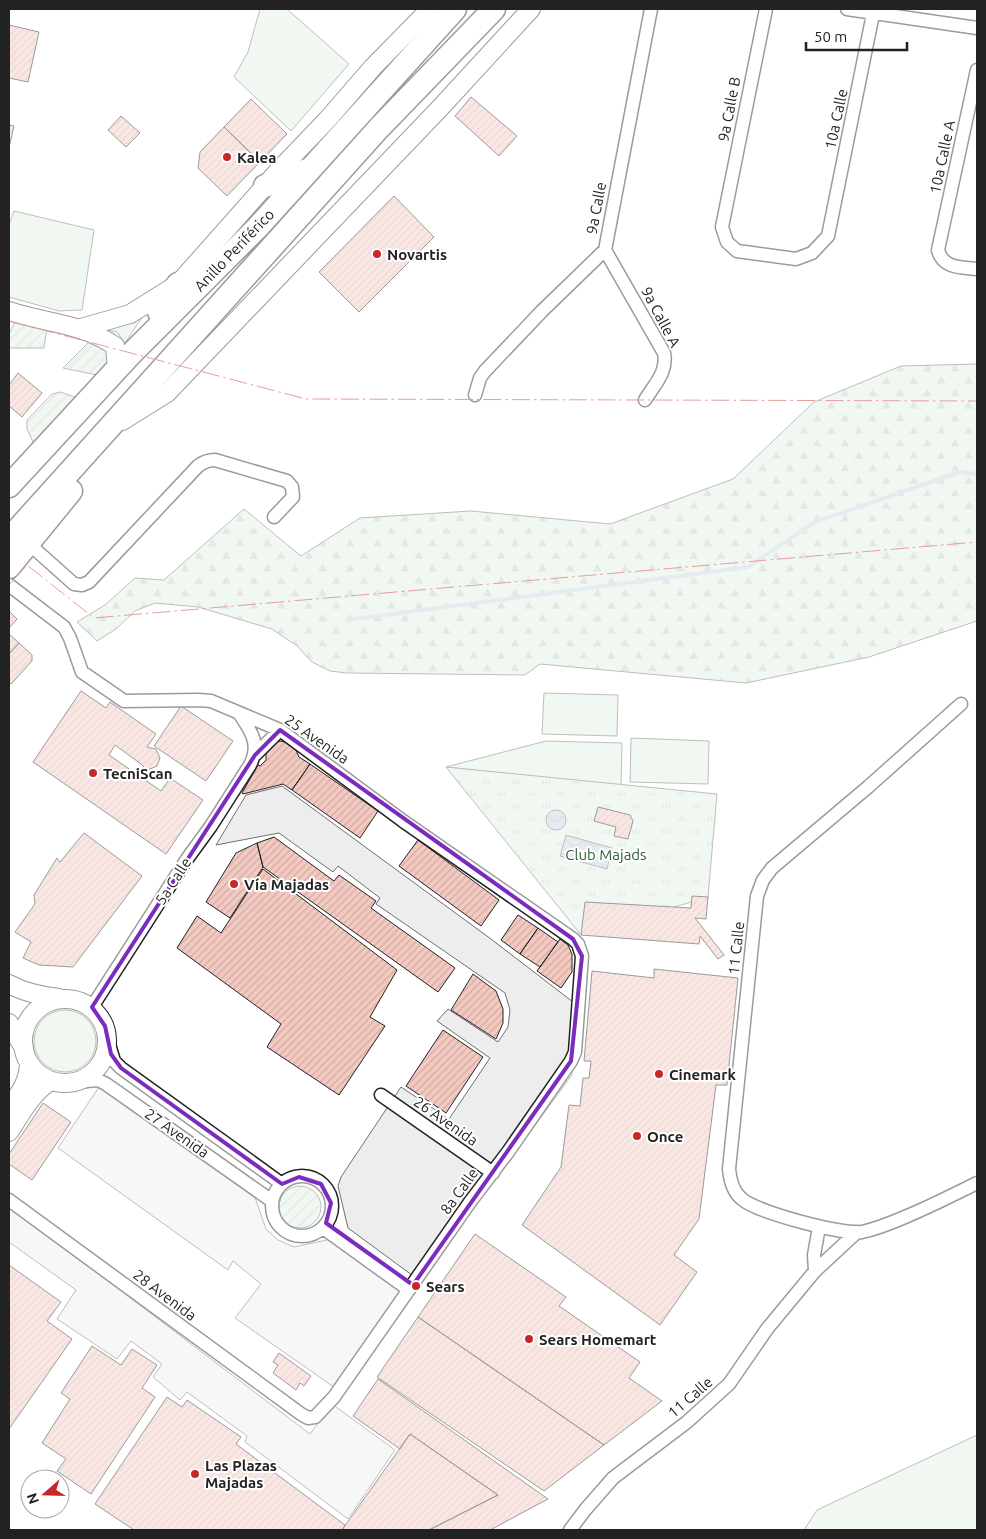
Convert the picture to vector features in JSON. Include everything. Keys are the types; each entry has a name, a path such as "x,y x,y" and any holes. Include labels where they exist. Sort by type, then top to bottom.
{"highway":[{"name":"Anillo Periférico","path":"9,486 123,363 257,228 455,9"},
{"path":"379,128 410,79 470,9"},
{"name":"Anillo Periférico","path":"9,567 19,541 71,492 102,436 379,128 494,9"},
{"path":"265,186 311,168"},
{"path":"123,363 178,284"}],"street":[{"name":"Anillo Periférico","path":"81,328 130,314 178,284 373,67 430,9"},
{"path":"102,436 167,393 440,108 531,9"},
{"name":"9a Calle","path":"474,395 485,370 605,250 651,9"},
{"name":"9a Calle B","path":"766,9 724,215 722,228 724,236 730,247 737,251 796,259 812,253 828,236"},
{"path":"847,9 874,11 977,28"},
{"name":"10a Calle","path":"828,236 874,11"},
{"name":"10a Calle A","path":"977,70 938,250 942,259 949,266 977,269"},
{"name":"9a Calle A","path":"605,250 664,354 664,371 645,400"},
{"path":"9,311 81,328 95,334 115,346 123,363"},
{"path":"19,541 74,584 82,585 89,582 198,466 210,460 287,481 292,487 293,496 274,517"},
{"name":"25 Avenida","path":"9,585 64,627 82,672 124,701 211,701 280,730 403,821 573,940 580,950"},
{"name":"11 Calle","path":"961,704 868,787 776,863 763,880 758,892 737,1087 730,1176 734,1190 746,1203 819,1227 857,1232 893,1222 977,1184"},
{"path":"239,713 250,730 255,745 255,755"},
{"name":"5a Calle","path":"92,1007 172,882 211,826 255,755 280,730"},
{"name":"8a Calle","path":"301,1414 313,1418 324,1410 334,1398 470,1202 493,1173 571,1061 575,1052 582,956 580,950"},
{"path":"9,984 20,990 40,996 80,1000 92,1007 101,1017 105,1026 108,1042 106,1055 91,1075 76,1082 61,1083 51,1081 36,1072 9,1023"},
{"path":"9,1108 22,1090 29,1072 24,1031 32,1014 48,1002 62,998"},
{"name":"27 Avenida","path":"108,1042 114,1061 121,1068 282,1184"},
{"name":"27 Avenida","path":"76,1082 98,1080 106,1084 272,1201"},
{"path":"9,1132 41,1086 51,1081"},
{"name":"26 Avenida","path":"381,1095 493,1173"},
{"path":"298,1176 311,1178 321,1184 328,1192 331,1203 331,1213 325,1225 308,1236 296,1236 285,1231 274,1217 272,1201 274,1193 282,1184 298,1176"},
{"name":"28 Avenida","path":"9,1200 301,1414"},
{"path":"325,1225 411,1288"},
{"path":"815,1271 814,1256 819,1227"},
{"name":"11 Calle","path":"570,1530 613,1478 687,1422 729,1384 767,1329 815,1271 857,1232"}],"highlighted area":[{"path":"280,730 573,939 582,956 571,1061 413,1285 326,1223 331,1203 321,1184 299,1177 282,1184 121,1068 111,1054 105,1026 92,1007 255,755"}],"green space":[{"path":"260,9 287,9 349,64 291,131 234,77 248,52"},
{"path":"14,211 94,230 82,310 59,311 9,297 9,225"},
{"path":"143,316 125,343 117,332 95,327"},
{"path":"16,320 47,328 44,348 9,348 9,334"},
{"path":"91,340 106,342 112,356 97,375 63,368"},
{"path":"977,364 977,621 869,657 746,683 540,664 525,675 347,673 330,671 312,662 297,646 272,629 198,607 155,603 135,611 116,629 97,641 77,622 105,605 135,578 164,580 244,509 301,556 360,518 471,511 610,524 733,479 814,402 901,366"},
{"path":"61,392 77,398 34,444 27,429 27,420 52,394"},
{"path":"544,693 618,695 617,736 542,734"},
{"path":"631,738 709,741 708,784 630,782"},
{"path":"546,741 622,743 621,786 446,767"},
{"name":"Club Majads","path":"446,767 717,794 708,897 581,935"},
{"path":"59,1010 71,1010 87,1019 94,1029 96,1041 94,1053 87,1063 71,1072 59,1072 48,1067 39,1058 34,1047 34,1035 39,1024 48,1015"},
{"path":"304,1186 312,1189 318,1195 321,1207 318,1219 312,1225 296,1228 288,1225 282,1219 279,1203 282,1195 288,1189"},
{"path":"977,1435 977,1530 804,1530 817,1510"}],"shaded area":[{"path":"282,786 491,939 573,1002 572,1075 420,1281 348,1228 338,1186 341,1177 401,1087 449,1119 490,1058 437,1021 448,1009 498,1042 508,1027 510,1010 505,993 376,904 380,898 338,866 333,872 279,833 216,845 246,795"},
{"path":"101,1084 252,1189 266,1229 278,1240 294,1247 331,1239 408,1294 341,1392 235,1318 261,1284 233,1261 228,1270 58,1148"},
{"path":"9,1206 310,1434 332,1404 395,1450 348,1519 245,1442 247,1436 187,1392 180,1400 153,1377 162,1364 131,1341 117,1359 57,1319 76,1290 9,1242"}],"water":[{"path":"552,810 560,810 566,816 566,824 560,830 552,830 546,824 546,816"},
{"path":"566,835 612,848 607,869 560,856"}],"building":[{"path":"9,25 39,32 28,82 9,78"},
{"path":"471,97 517,136 499,156 455,116"},
{"path":"251,99 287,134 260,162 224,127"},
{"path":"121,116 140,133 126,147 108,130"},
{"path":"9,125 14,126 9,148"},
{"name":"Kalea","path":"224,127 260,162 227,196 198,168 200,152"},
{"name":"Novartis","path":"394,196 434,237 359,312 319,272"},
{"path":"18,373 42,393 22,417 9,406 9,385"},
{"path":"9,611 17,619 9,628"},
{"path":"9,634 19,643 9,654"},
{"path":"19,643 32,655 32,661 9,684 9,654"},
{"name":"TecniScan","path":"81,691 106,708 110,702 156,734 147,747 156,749 160,758 157,766 150,769 145,768 115,745 109,755 161,791 170,778 203,800 166,854 33,762"},
{"path":"181,706 233,741 206,781 154,746"},
{"path":"280,741 294,746 299,757 310,764 292,790 283,784 243,794 258,765 260,766 266,760 266,752 275,743"},
{"path":"310,764 378,811 360,838 292,790"},
{"path":"598,807 630,815 633,821 628,839 614,836 616,827 594,821"},
{"path":"84,833 142,876 73,967 39,965 23,958 31,942 15,932 35,904 34,895 57,858 60,862"},
{"path":"274,837 334,881 339,875 376,901 371,908 455,968 438,992 263,867 257,843"},
{"path":"418,840 499,900 481,926 399,866"},
{"name":"Vía Majadas","path":"257,843 263,867 230,918 206,902 236,853"},
{"path":"263,869 397,970 370,1017 385,1026 339,1095 267,1047 281,1024 177,948 197,916 221,933"},
{"path":"692,896 708,897 706,919 695,918 724,955 718,959 700,936 699,944 581,935 585,902 691,908"},
{"path":"518,915 538,928 520,954 501,940"},
{"path":"538,928 558,942 540,967 520,954"},
{"path":"560,939 568,945 572,954 572,972 561,988 537,971"},
{"name":"Once","path":"654,969 738,978 727,1085 716,1085 699,1219 674,1255 697,1272 660,1325 522,1225 561,1167 569,1105 580,1106 583,1078 589,1078 591,1061 584,1061 592,971 654,978"},
{"path":"473,974 496,991 503,1009 503,1023 496,1039 451,1010"},
{"path":"443,1030 483,1057 446,1113 406,1086"},
{"path":"43,1103 71,1122 32,1180 9,1164 9,1154"},
{"name":"Sears Homemart","path":"475,1234 566,1297 559,1306 640,1362 629,1378 662,1401 604,1445 418,1317"},
{"path":"9,1265 61,1302 47,1321 72,1339 9,1429"},
{"path":"418,1317 604,1445 544,1491 377,1377"},
{"path":"92,1346 121,1365 132,1349 157,1365 142,1388 155,1397 91,1494 70,1480 70,1469 58,1469 66,1459 42,1443 70,1399 61,1393"},
{"path":"279,1353 311,1376 304,1386 300,1383 296,1390 273,1373 278,1365 273,1362"},
{"path":"378,1379 548,1499 490,1530 429,1530 498,1495 410,1434 400,1449 353,1416"},
{"name":"Las Plazas Majadas","path":"167,1397 182,1407 187,1400 241,1437 236,1444 345,1525 342,1530 134,1530 95,1504"},
{"path":"410,1434 498,1495 429,1530 342,1530"}],"waterway":[{"path":"347,620 748,567 815,522 960,472 977,474"}],"power":[{"path":"9,321 306,399 977,401"},
{"path":"9,585 27,565 94,618 977,542"}],"place":[{"name":"Kalea","path":"227,157"},
{"name":"Novartis","path":"377,254"},
{"name":"TecniScan","path":"93,773"},
{"name":"Vía Majadas","path":"234,884"},
{"name":"Cinemark","path":"659,1074"},
{"name":"Once","path":"637,1136"},
{"name":"Sears","path":"416,1286"},
{"name":"Sears Homemart","path":"529,1339"},
{"name":"Las Plazas Majadas","path":"195,1474"}]}
